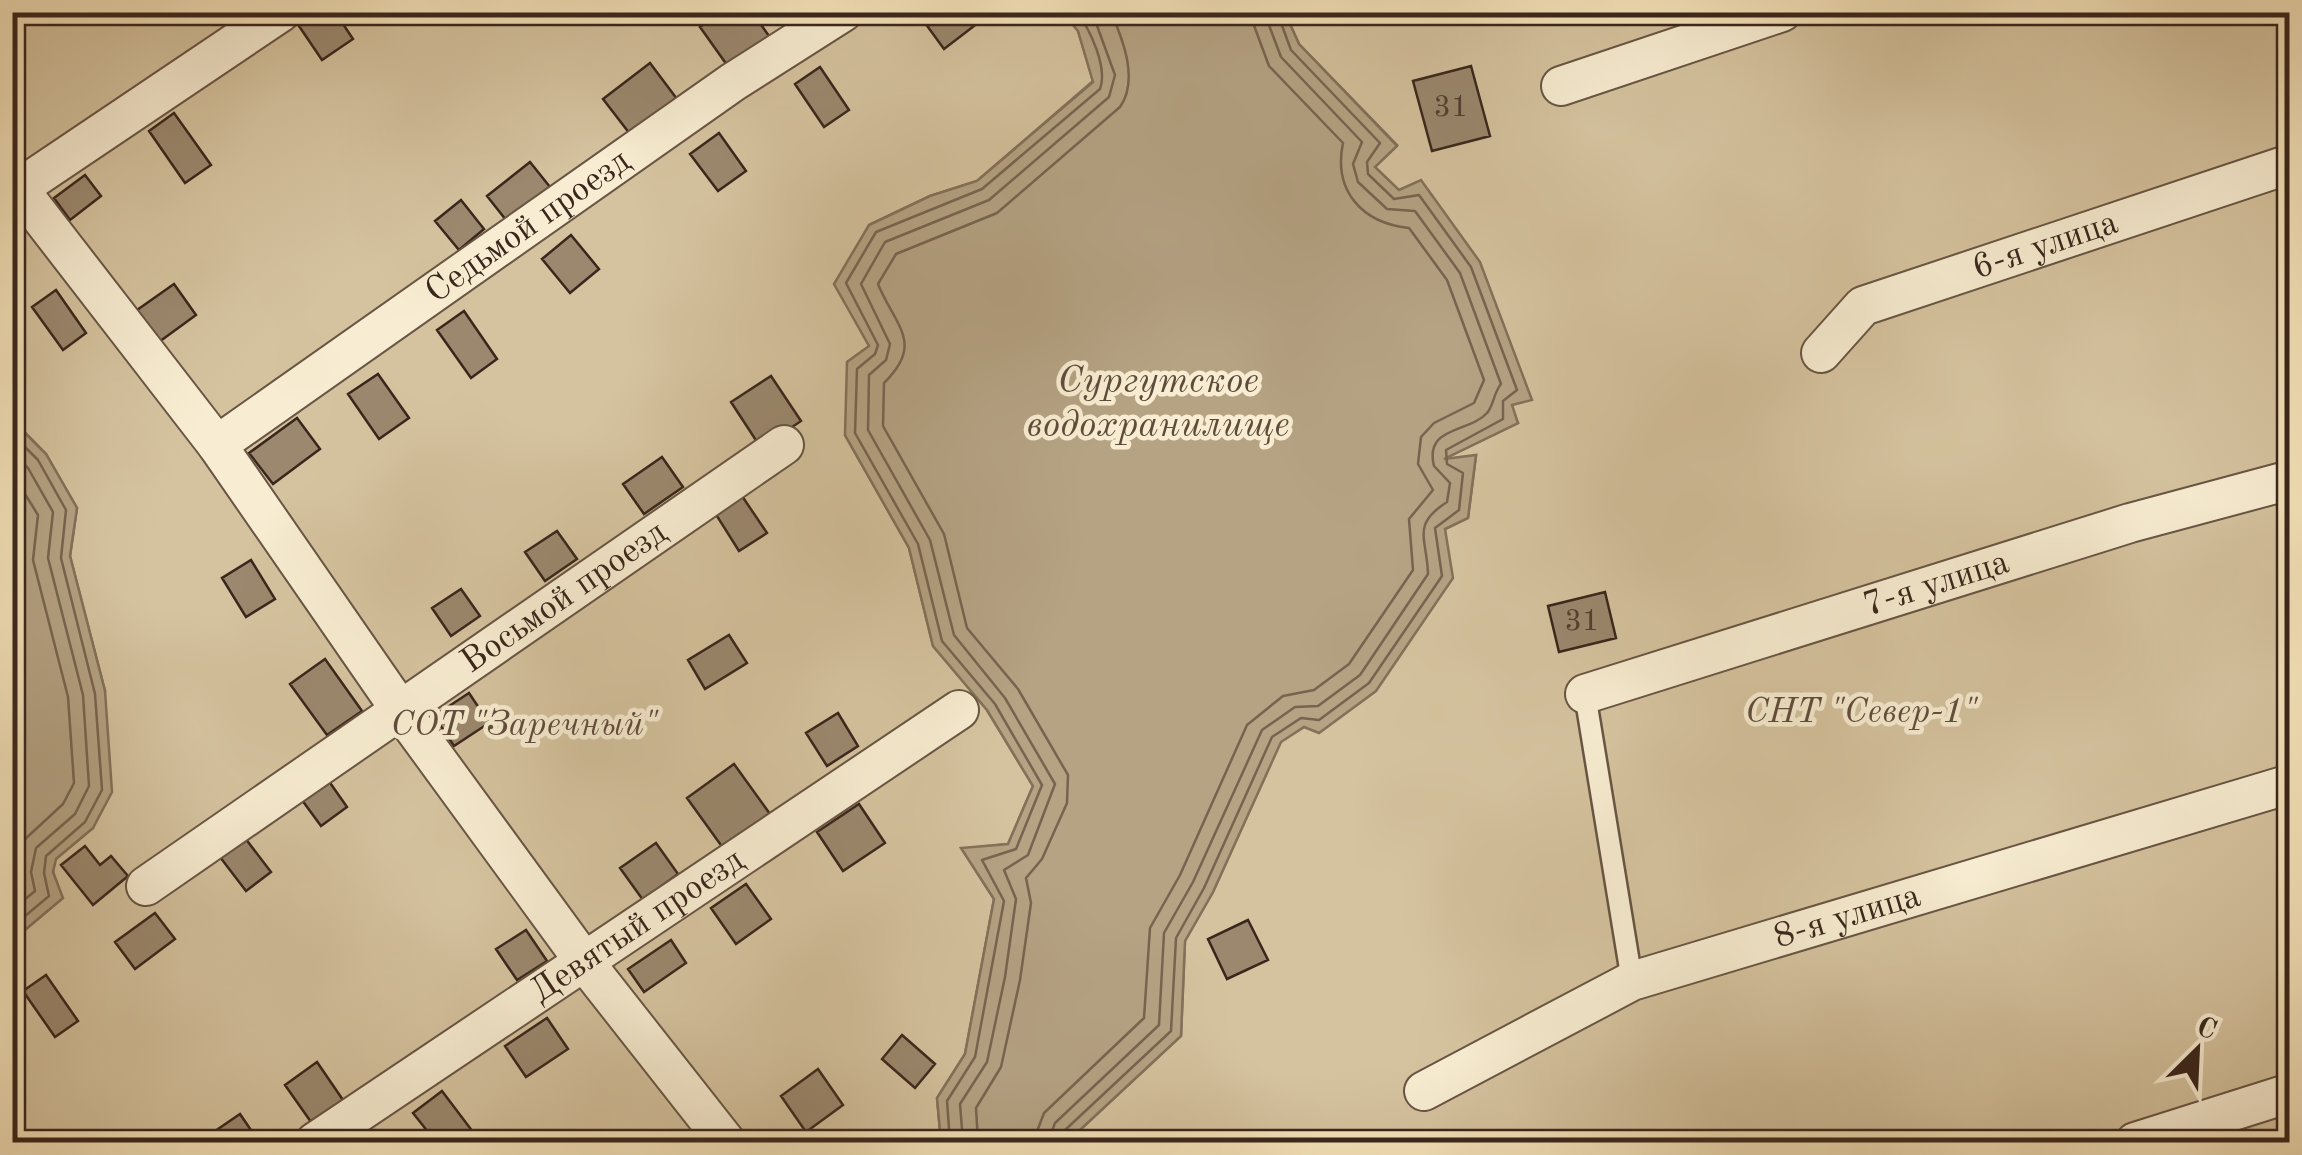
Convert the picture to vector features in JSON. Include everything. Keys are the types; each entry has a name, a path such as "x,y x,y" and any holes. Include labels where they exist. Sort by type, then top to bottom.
{"street":[{"path":"281,12 15,187 216,445 399,708 586,964 726,1142"},
{"name":"Седьмой проезд","path":"216,445 734,82 843,12"},
{"path":"1561,86 1782,12"},
{"name":"6-я улица","path":"1821,353 1863,306 2290,164"},
{"name":"Восьмой проезд","path":"146,886 784,445"},
{"name":"7-я улица","path":"1584,694 2130,523 2290,480"},
{"name":"Девятый проезд","path":"315,1142 586,964 959,710"},
{"name":"8-я улица","path":"1424,1091 1632,981 2290,784"},
{"path":"2135,1142 2290,1093"}],"lane":[{"path":"1584,694 1632,981"}],"green space":[{"name":"СОТ \"Заречный\"","path":"1063,12 1078,31 1093,81 977,181 930,196 869,225 869,346 845,435 909,548 933,646 987,710 1033,786 1008,844 962,849 994,899 965,1054 937,1098 941,1142 13,1142 13,940 62,898 53,872 55,859 93,828 105,691 70,556 77,508 46,454 13,420 12,13"},
{"name":"СНТ \"Север-1\"","path":"1285,13 2289,13 2289,1142 1067,1142 1181,1036 1185,941 1213,892 1281,741 1304,727 1445,529 1468,518 1476,456 1440,461 1518,423 1399,191 1374,167 1397,145 1299,44"}],"water":[{"name":"Сургутское водохранилище","path":"1063,13 1285,13 1299,44 1397,146 1375,167 1399,190 1421,180 1480,262 1532,400 1512,405 1518,423 1444,459 1476,455 1468,518 1445,529 1453,578 1376,691 1319,733 1304,727 1281,742 1213,892 1185,941 1181,1036 1067,1142 941,1142 937,1098 965,1054 994,899 961,848 1008,844 1033,786 987,710 933,646 909,548 845,435 847,362 869,346 834,284 869,225 930,196 977,181 1093,82 1078,31"},
{"path":"12,420 46,454 77,508 70,556 105,691 112,792 93,828 56,859 53,872 63,898 13,940"}],"building":[{"path":"320,12 335,12 353,39 322,60 299,26"},
{"path":"721,12 752,12 769,36 727,65 700,27"},
{"path":"917,12 964,12 974,26 944,49"},
{"path":"650,63 677,99 630,134 603,99"},
{"path":"1471,66 1490,136 1432,151 1413,81"},
{"path":"820,67 849,110 824,127 795,84"},
{"path":"174,113 211,165 185,183 149,131"},
{"path":"719,133 746,171 718,191 690,154"},
{"path":"530,162 554,192 510,225 487,196"},
{"path":"85,175 101,196 70,220 54,198"},
{"path":"461,200 484,229 459,250 435,221"},
{"path":"571,235 599,269 570,293 542,259"},
{"path":"174,284 196,315 159,342 137,310"},
{"path":"56,290 86,333 63,350 32,307"},
{"path":"464,311 497,359 471,378 437,330"},
{"path":"378,374 409,418 379,439 348,394"},
{"path":"771,376 801,421 761,448 731,402"},
{"path":"297,418 320,449 273,484 249,453"},
{"path":"662,457 683,487 644,514 623,484"},
{"path":"742,496 767,533 739,551 715,513"},
{"path":"557,531 577,559 545,581 525,552"},
{"path":"251,560 275,599 246,617 222,578"},
{"path":"461,589 480,616 451,636 432,608"},
{"path":"1605,592 1616,638 1559,652 1548,606"},
{"path":"729,635 747,663 705,689 688,660"},
{"path":"325,659 362,711 327,735 290,684"},
{"path":"469,693 489,723 454,746 434,716"},
{"path":"838,713 858,746 827,766 806,733"},
{"path":"734,764 770,814 723,848 687,798"},
{"path":"326,777 347,807 321,826 299,796"},
{"path":"859,804 885,843 843,871 817,832"},
{"path":"245,838 271,872 246,891 220,857"},
{"path":"656,843 678,874 643,900 620,868"},
{"path":"85,846 100,865 111,856 128,876 93,905 61,865"},
{"path":"746,884 771,919 736,944 711,908"},
{"path":"155,913 175,939 135,969 115,942"},
{"path":"1248,920 1268,960 1227,979 1208,939"},
{"path":"526,930 547,961 517,980 496,949"},
{"path":"671,940 686,963 644,992 628,969"},
{"path":"46,975 78,1021 55,1037 23,991"},
{"path":"547,1018 568,1049 526,1077 505,1046"},
{"path":"902,1035 935,1064 915,1088 882,1059"},
{"path":"317,1062 343,1100 311,1122 285,1085"},
{"path":"818,1069 843,1105 806,1132 781,1096"},
{"path":"442,1091 473,1132 460,1142 436,1142 413,1113"},
{"path":"240,1114 259,1142 199,1142"}]}
